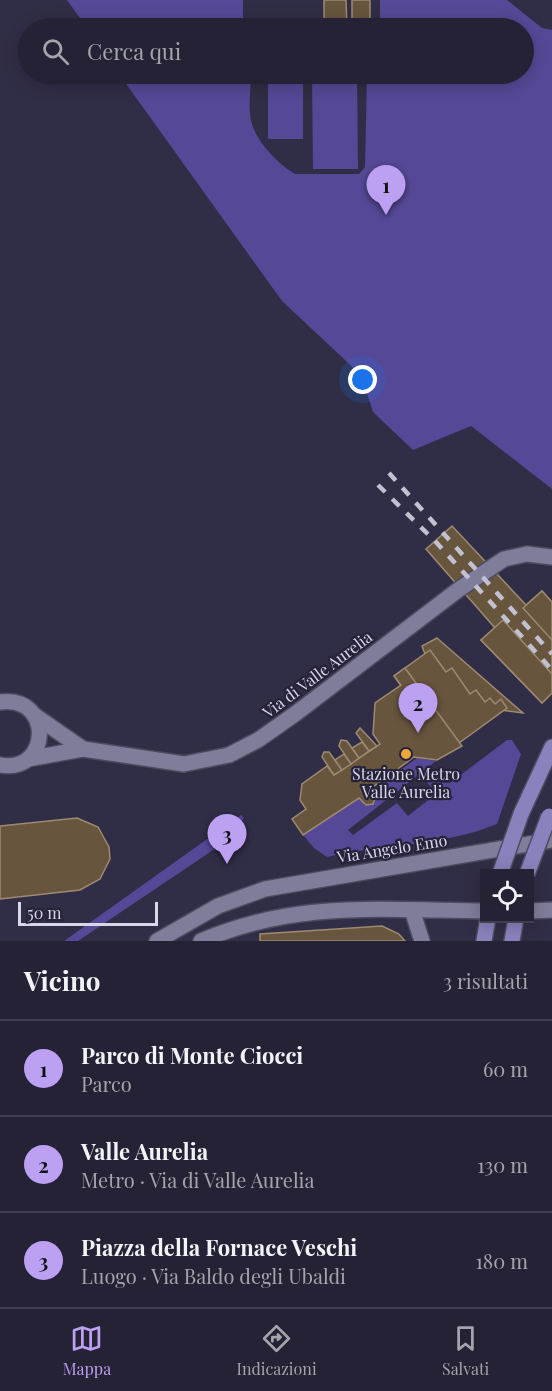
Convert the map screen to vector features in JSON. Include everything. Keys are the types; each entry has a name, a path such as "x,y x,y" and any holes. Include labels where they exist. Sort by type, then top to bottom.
{"main road":[{"path":"501,869 521,814 552,747"},
{"path":"529,869 551,813"},
{"path":"484,941 487,923"},
{"path":"512,941 515,923"}],"street":[{"name":"Via di Valle Aurelia","path":"0,765 11,766 28,759 83,749 184,764 229,754 258,740 295,714 458,590 504,559 527,554 552,558"},
{"name":"Via di Valle Aurelia","path":"3,699 20,703 83,749"},
{"path":"28,759 39,743 39,724 34,715"},
{"name":"Via Angelo Emo","path":"157,941 198,915 239,897 289,883 552,840"},
{"path":"201,941 235,928 306,912 346,908 480,911"},
{"path":"412,910 422,941"},
{"path":"534,911 552,910"}],"shaded area":[{"path":"67,0 243,0 243,18 80,18"},
{"path":"380,0 507,0 530,18 380,18"},
{"path":"534,22 542,28 552,30 552,489 471,426 413,450 373,412 361,375 282,301 126,84 251,84 253,128 262,144 295,174 359,174 365,167 367,84 534,84"},
{"path":"268,84 303,84 303,139 268,139"},
{"path":"312,84 357,84 358,169 313,169"},
{"path":"507,740 512,740 521,754 497,824 456,837 327,857 314,848 303,835 359,798 366,805 373,804 375,798 370,792 417,758 436,761 348,830 353,835 397,803 408,816 436,794 427,782 450,783"},
{"path":"241,815 244,818 225,842 78,941 64,941"}],"building":[{"path":"324,0 346,0 347,18 324,18"},
{"path":"352,0 370,0 370,18 352,18"},
{"path":"452,526 526,605 542,591 552,602 552,693 542,703 481,640 495,628 426,549"},
{"path":"542,591 552,602 552,640 523,608"},
{"path":"503,620 552,674 552,693 542,703 481,640"},
{"path":"437,638 523,713 462,705 441,687 420,658 425,654 422,646"},
{"path":"430,650 446,672 452,668 470,694 476,690 485,702 490,698 495,704 501,699 507,708 448,751 394,676"},
{"name":"Stazione Metro Valle Aurelia","path":"405,668 462,746 437,760 414,757 369,790 375,798 373,804 366,805 359,798 303,835 292,819 306,809 300,800 302,784 327,766 334,775 380,744 373,734 375,703 401,685 394,676"},
{"path":"360,728 377,746 369,751 356,733"},
{"path":"341,740 347,741 359,758 351,764 339,746"},
{"path":"362,742 369,751 359,758 352,748"},
{"path":"324,752 329,752 342,770 334,775 322,757"},
{"path":"344,754 351,764 342,770 335,760"},
{"path":"77,818 98,827 109,847 110,859 100,879 80,890 0,899 0,826"},
{"path":"382,926 399,934 405,941 260,941 260,934"}],"railway":[{"path":"389,473 552,654"},
{"path":"378,485 435,541 552,670"}],"place":[{"name":"Parco di Monte Ciocci","path":"386,215"},
{"name":"Valle Aurelia","path":"418,733"},
{"name":"Stazione Metro Valle Aurelia","path":"406,754"},
{"name":"Piazza della Fornace Veschi","path":"227,864"}]}
